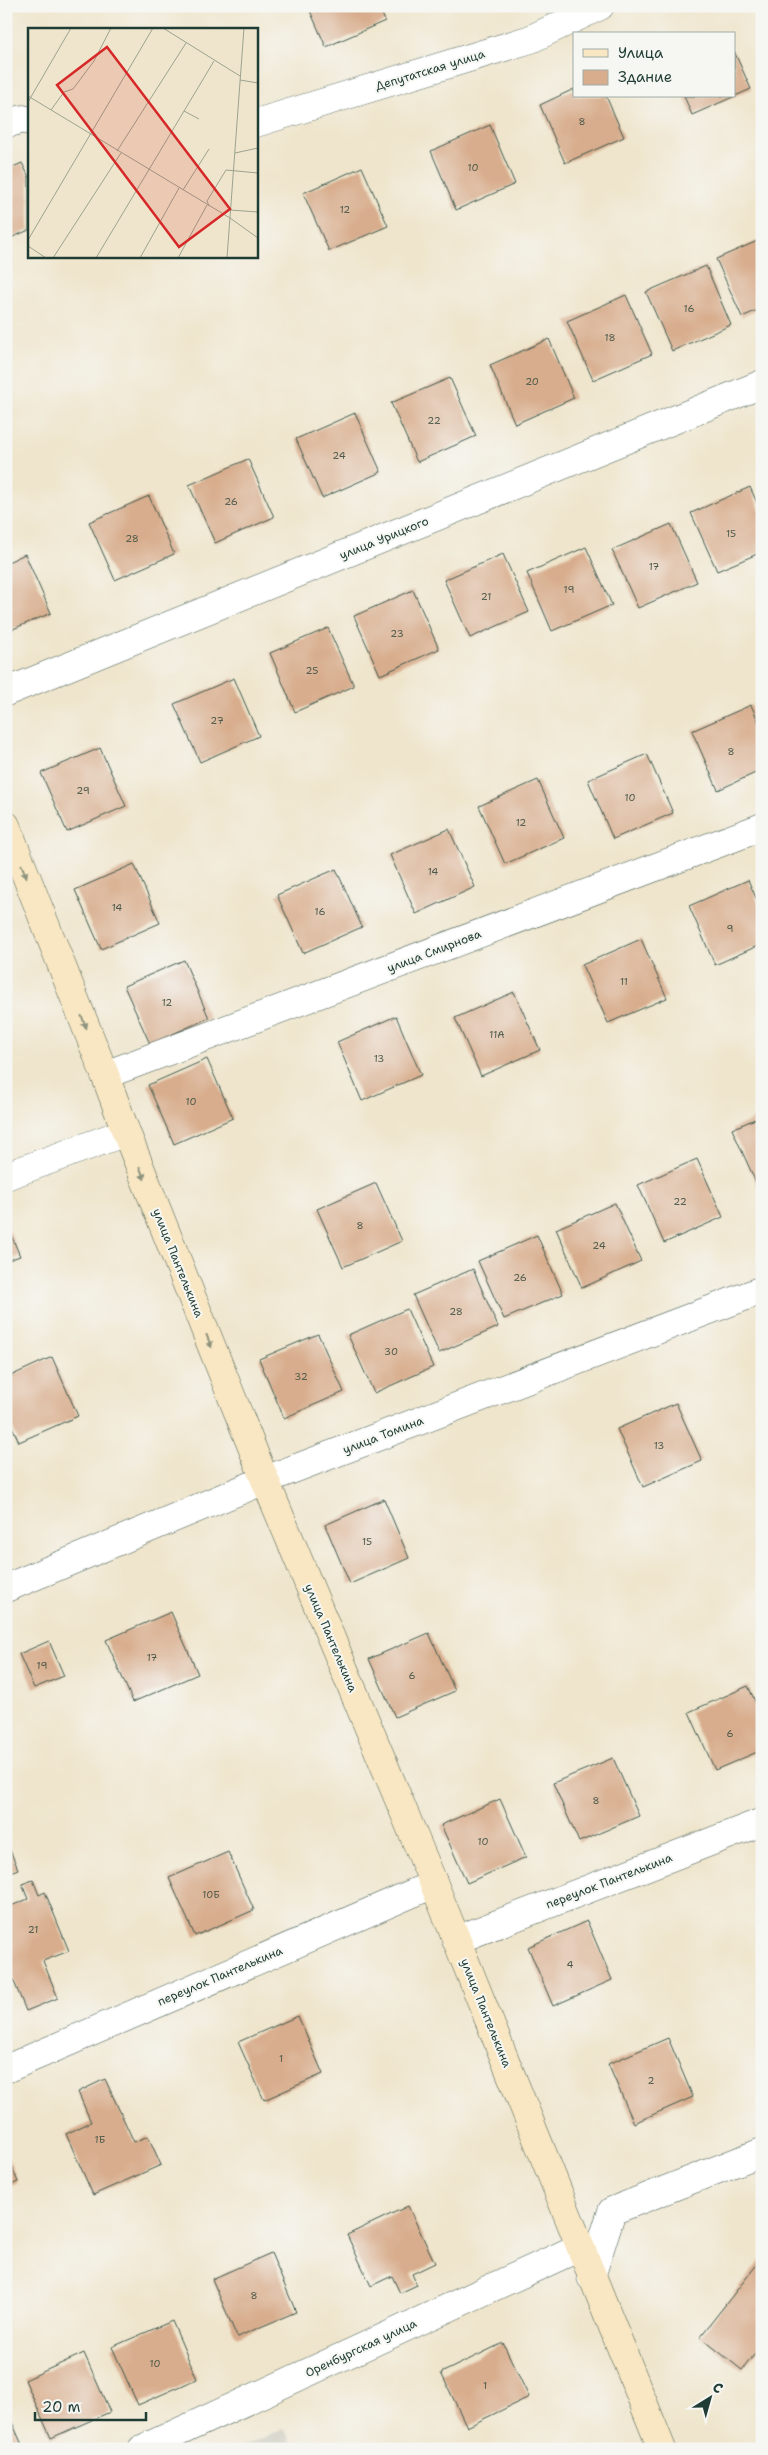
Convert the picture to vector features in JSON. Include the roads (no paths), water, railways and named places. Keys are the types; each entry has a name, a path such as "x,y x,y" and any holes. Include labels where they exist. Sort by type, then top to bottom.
{"main road":[{"name":"улица Пантелькина","path":"6,825 265,1480 434,1884 662,2449"}],"street":[{"name":"Депутатская улица","path":"258,121 531,39 600,6"},
{"path":"6,124 23,119 28,121"},
{"name":"улица Урицкого","path":"6,692 762,384"},
{"name":"улица Смирнова","path":"106,1075 762,827"},
{"path":"6,1176 126,1132"},
{"name":"улица Томина","path":"6,1588 265,1480 762,1290"},
{"name":"переулок Пантелькина","path":"456,1940 762,1822"},
{"name":"переулок Пантелькина","path":"6,2069 434,1884"},
{"path":"591,2277 612,2211 762,2152"},
{"name":"Оренбургская улица","path":"142,2449 580,2247"}]}
